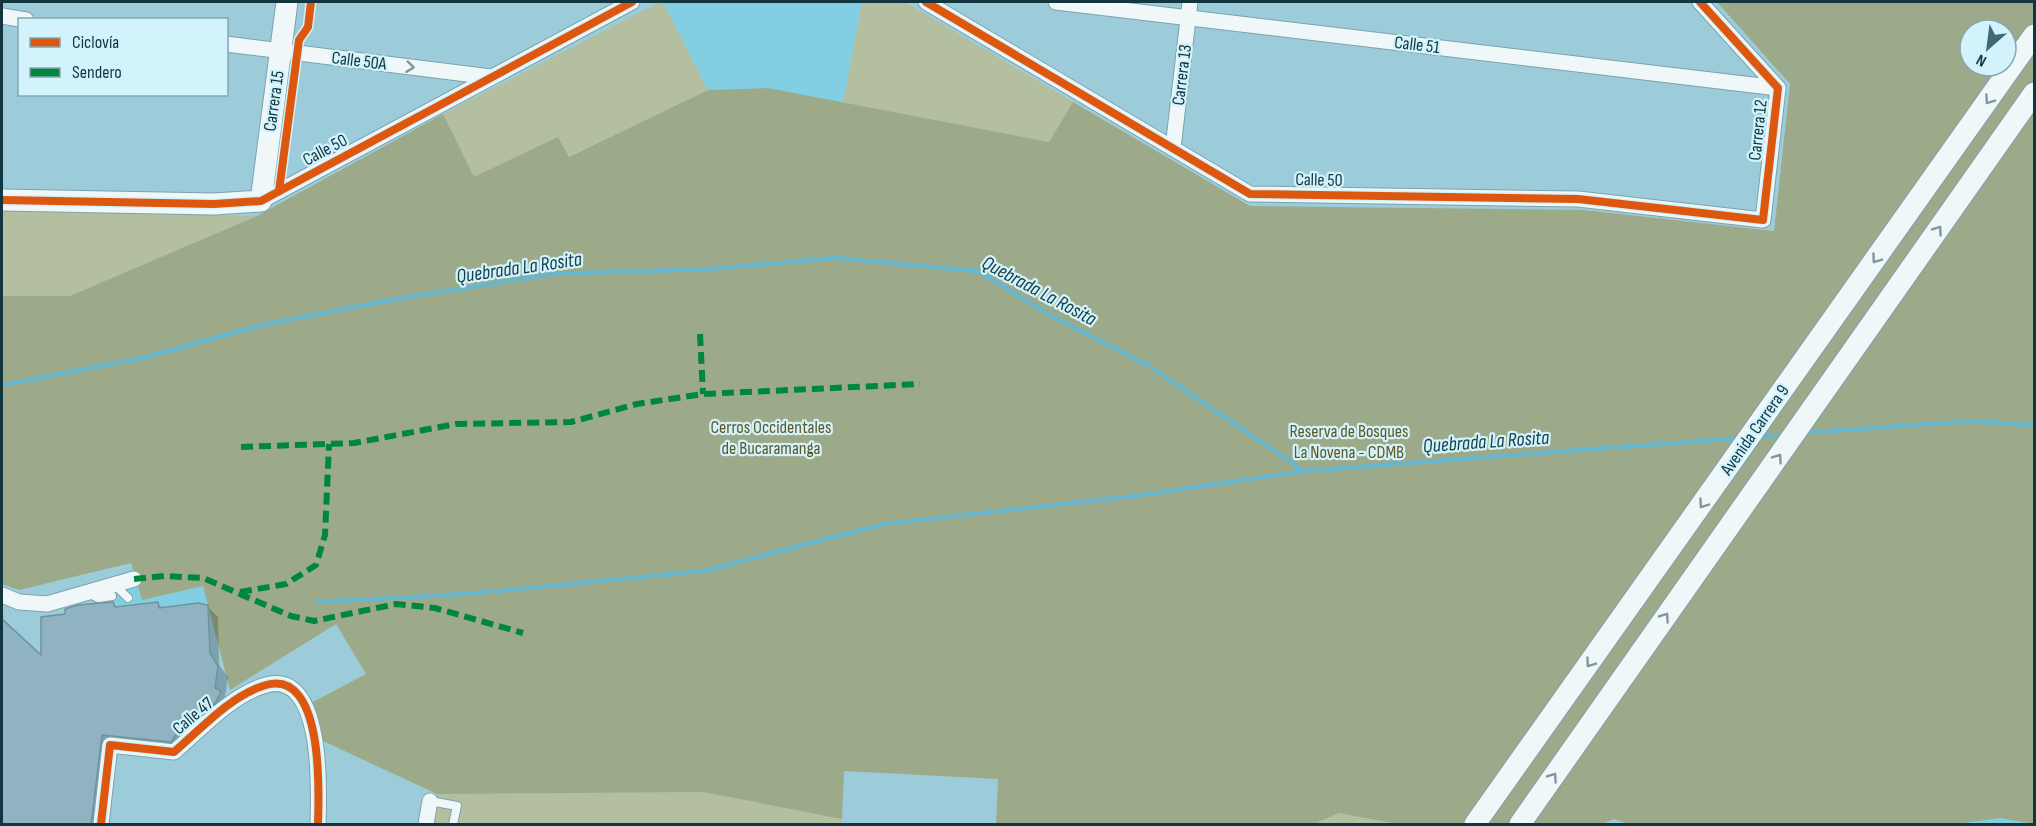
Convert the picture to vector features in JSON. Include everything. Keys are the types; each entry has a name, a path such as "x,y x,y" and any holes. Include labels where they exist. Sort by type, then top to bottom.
{"main road":[{"name":"Carrera 15","path":"261,201 287,2"},
{"name":"Avenida Carrera 9","path":"1475,825 2034,35"},
{"name":"Avenida Carrera 9","path":"1520,825 2034,93"},
{"name":"Calle 50","path":"2,200 214,204 261,201"}],"street":[{"name":"Calle 50","path":"261,201 632,2"},
{"name":"Calle 50","path":"926,2 1250,194 1578,199 1763,220"},
{"name":"Calle 51","path":"1056,2 1778,88"},
{"name":"Carrera 13","path":"1173,148 1190,2"},
{"name":"Carrera 12","path":"1700,2 1778,88 1763,220"},
{"path":"2,16 18,19"},
{"name":"Calle 50A","path":"228,45 491,77"},
{"path":"2,595 33,605 87,592 110,591 134,579"},
{"name":"Calle 47","path":"101,825 110,745 174,752 237,699 267,685 290,686 298,693 307,708 319,769 318,825"},
{"path":"426,825 430,801"}],"lane":[{"path":"110,591 118,588 128,598"},
{"path":"430,801 457,806 453,825"}],"shaded area":[{"path":"663,2 862,2 843,103 768,88 708,90"},
{"path":"137,583 143,600 204,585 209,605 198,603 159,608 158,602 115,607 112,600 104,601 100,593"},
{"path":"2000,818 2033,824 1958,824"}],"green space":[{"path":"663,2 708,90 568,157 558,137 474,178 443,114"},
{"path":"862,2 905,2 1073,102 1049,142 843,103"},
{"name":"Cerros Occidentales de Bucaramanga","path":"1717,2 2034,2 2034,824 2000,818 1958,824 1628,824 1614,819 1602,824 1398,824 1339,813 1314,824 996,824 998,779 844,771 842,819 703,792 437,794 323,741 311,703 366,674 336,624 230,690 203,586 142,600 131,563 19,590 2,584 2,296 70,296 257,216 443,114 474,177 558,137 569,157 708,90 768,88 1049,142 1073,102 1250,206 1584,210 1774,231 1790,84"},
{"path":"2,210 257,216 70,296 2,296"},
{"path":"703,792 842,819 841,824 432,824 437,794"},
{"path":"1339,813 1398,824 1314,824"}],"building":[{"path":"113,602 115,607 158,602 159,608 198,603 208,605 210,653 218,666 215,688 221,691 216,702 180,733 177,733 171,742 102,735 91,825 2,825 2,619 41,655 41,617 65,614 65,609 78,605"}],"waterway":[{"name":"Quebrada La Rosita","path":"2,385 143,358 261,325 396,299 554,274 707,269 835,258 978,271 1048,314 1151,367 1304,471 1740,438"},
{"name":"Quebrada La Rosita","path":"1802,433 1971,421 2034,425"},
{"name":"Quebrada La Rosita","path":"1757,437 1784,435"},
{"path":"318,602 466,594 703,571 884,524 1135,496 1304,471"}],"marked path":[{"path":"700,334 703,394"},
{"path":"241,447 354,443 456,424 571,422 637,404 703,394 920,384"},
{"path":"240,592 286,584 316,565 325,535 329,444"},
{"path":"134,579 165,576 203,578 291,616 314,621 396,604 435,608 523,633"}],"cycle path":[{"path":"279,191 299,40 308,27 311,2"},
{"path":"2,200 214,204 261,201 632,2"},
{"path":"926,2 1250,194 1578,199 1763,220 1778,88 1700,2"},
{"path":"101,824 110,745 174,752 241,696 266,685 285,685 299,695 308,714 317,762 318,824"}],"park label":[{"name":"Reserva de Bosques La Novena - CDMB","path":"1349,441"}]}
